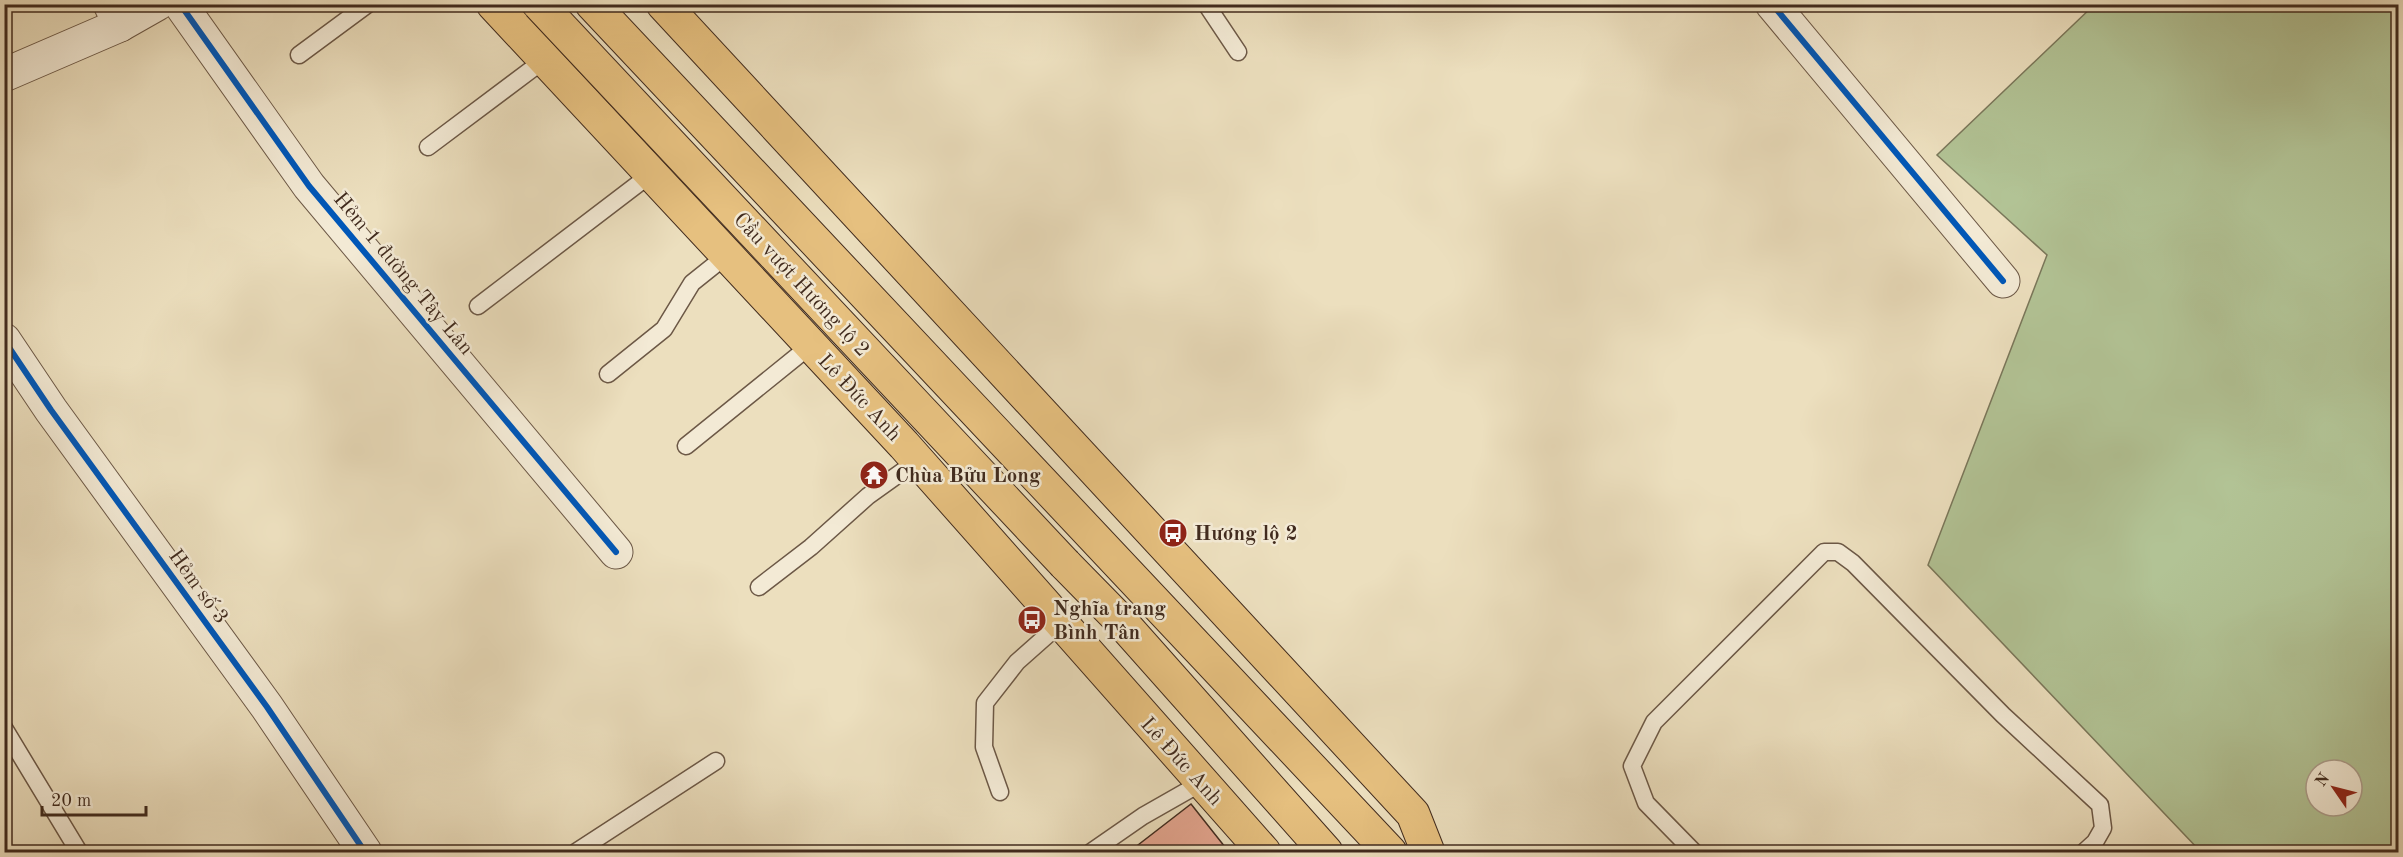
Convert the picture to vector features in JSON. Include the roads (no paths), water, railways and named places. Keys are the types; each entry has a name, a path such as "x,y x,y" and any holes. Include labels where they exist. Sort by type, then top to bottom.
{"highway":[{"name":"Lê Đức Anh","path":"493,4 917,461 1264,852"},
{"name":"Cầu vượt Hương lộ 2","path":"539,4 1118,618 1317,843"},
{"path":"573,90 560,67 560,40 572,15 587,4"},
{"name":"Cầu vượt Hương lộ 2","path":"592,4 1390,852"},
{"path":"663,9 1413,814 1428,852"}],"street":[{"path":"4,75 115,15 157,4"},
{"name":"Hẻm 1 đường Tây Lân","path":"180,4 309,186 616,552"},
{"path":"1772,4 2003,281"},
{"name":"Hẻm số 3","path":"4,340 51,410 267,707 365,852"}],"lane":[{"path":"299,55 368,4"},
{"path":"1206,4 1238,52"},
{"path":"428,147 544,60"},
{"path":"478,306 651,174"},
{"path":"608,374 664,329 692,283 727,255"},
{"path":"686,446 811,345"},
{"path":"759,587 810,547 868,496 917,461"},
{"path":"1694,852 1646,803 1632,766 1654,722 1824,552 1838,552 1854,563 2003,715 2100,805 2103,828 2095,842 2084,852"},
{"path":"1000,792 984,747 986,703 1017,662 1061,623"},
{"path":"4,728 80,852"},
{"path":"576,852 716,761"},
{"path":"1091,852 1143,816 1201,783"}],"place":[{"name":"Chùa Bửu Long","path":"874,475"},
{"name":"Hương lộ 2","path":"1173,533"},
{"name":"Nghĩa trang Bình Tân","path":"1032,620"}]}
